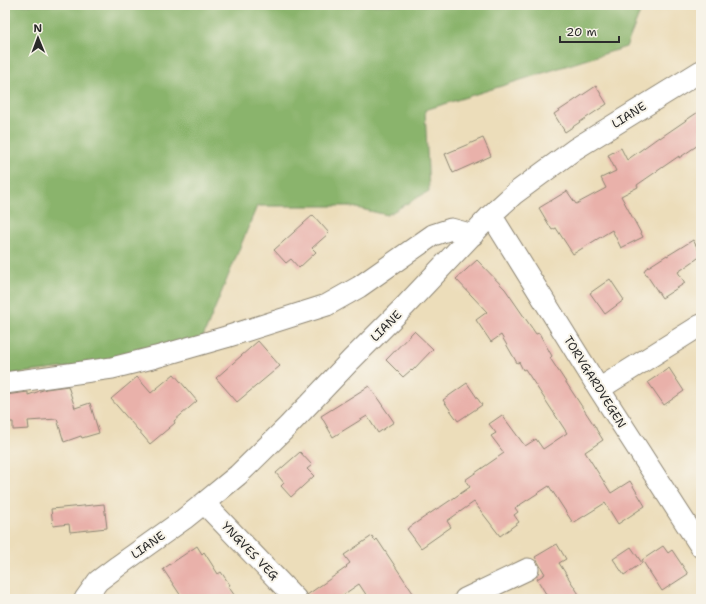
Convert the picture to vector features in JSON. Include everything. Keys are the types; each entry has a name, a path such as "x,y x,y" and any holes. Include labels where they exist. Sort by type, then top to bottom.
{"street":[{"name":"LIANE","path":"84,599 98,581 204,504 238,475 405,306 491,215 514,194 575,149 701,71"},
{"name":"TORVGARDVEGEN","path":"491,215 599,389 701,547"},
{"path":"5,383 112,368 156,358 226,337 327,305 359,287 434,235 451,229 473,235"},
{"path":"599,389 701,325"},
{"name":"YNGVES VEG","path":"204,504 296,599"},
{"path":"465,599 528,569"}],"green space":[{"path":"5,5 643,5 626,47 425,110 429,191 387,215 348,206 257,206 201,342 95,364 5,375"}],"building":[{"path":"596,86 607,104 565,132 554,114"},
{"path":"701,110 701,143 679,158 679,156 637,185 638,187 621,196 643,237 621,248 612,230 573,254 556,228 552,230 539,208 567,191 576,204 606,188 601,178 616,171 608,155 621,148 627,160"},
{"path":"483,138 491,156 453,173 445,154"},
{"path":"313,215 329,233 312,248 316,252 299,268 291,259 286,263 274,250"},
{"path":"693,240 701,256 678,272 685,283 662,298 644,271 645,269"},
{"path":"477,260 505,289 536,334 539,333 552,356 550,358 603,440 585,452 611,493 630,481 645,506 618,524 605,503 573,523 549,486 515,508 518,512 514,515 519,522 500,536 474,502 447,521 451,527 421,548 407,529 470,487 465,480 504,453 491,436 496,433 489,424 502,415 525,446 536,439 543,449 567,433 525,369 523,370 519,362 517,363 501,335 491,342 476,320 487,312 456,279"},
{"path":"610,279 624,300 605,314 590,293"},
{"path":"414,331 433,349 412,371 411,370 403,377 386,360"},
{"path":"258,341 280,366 237,402 216,378"},
{"path":"669,368 684,391 664,405 648,382"},
{"path":"174,374 197,401 174,421 175,423 150,444 111,399 137,377 151,393"},
{"path":"467,383 482,405 458,421 443,400"},
{"path":"68,386 75,408 90,403 99,433 82,438 81,436 64,442 57,419 28,421 29,429 13,430 13,422 6,422 5,395 28,392 28,395 46,389"},
{"path":"369,386 394,422 378,433 367,416 333,437 321,416"},
{"path":"300,452 312,465 307,469 314,476 291,497 281,486 284,483 276,473"},
{"path":"104,504 107,528 70,532 69,524 53,526 51,509"},
{"path":"372,536 375,541 377,539 417,599 369,599 359,584 337,599 308,599 307,595 347,567 346,566 350,563 344,555"},
{"path":"557,544 566,559 559,563 582,599 549,599 537,579 545,574 535,557"},
{"path":"197,546 202,554 204,552 218,574 221,572 237,599 183,599 163,569"},
{"path":"663,546 668,553 672,550 688,574 662,591 642,560"},
{"path":"631,547 642,563 624,575 613,559"}]}
